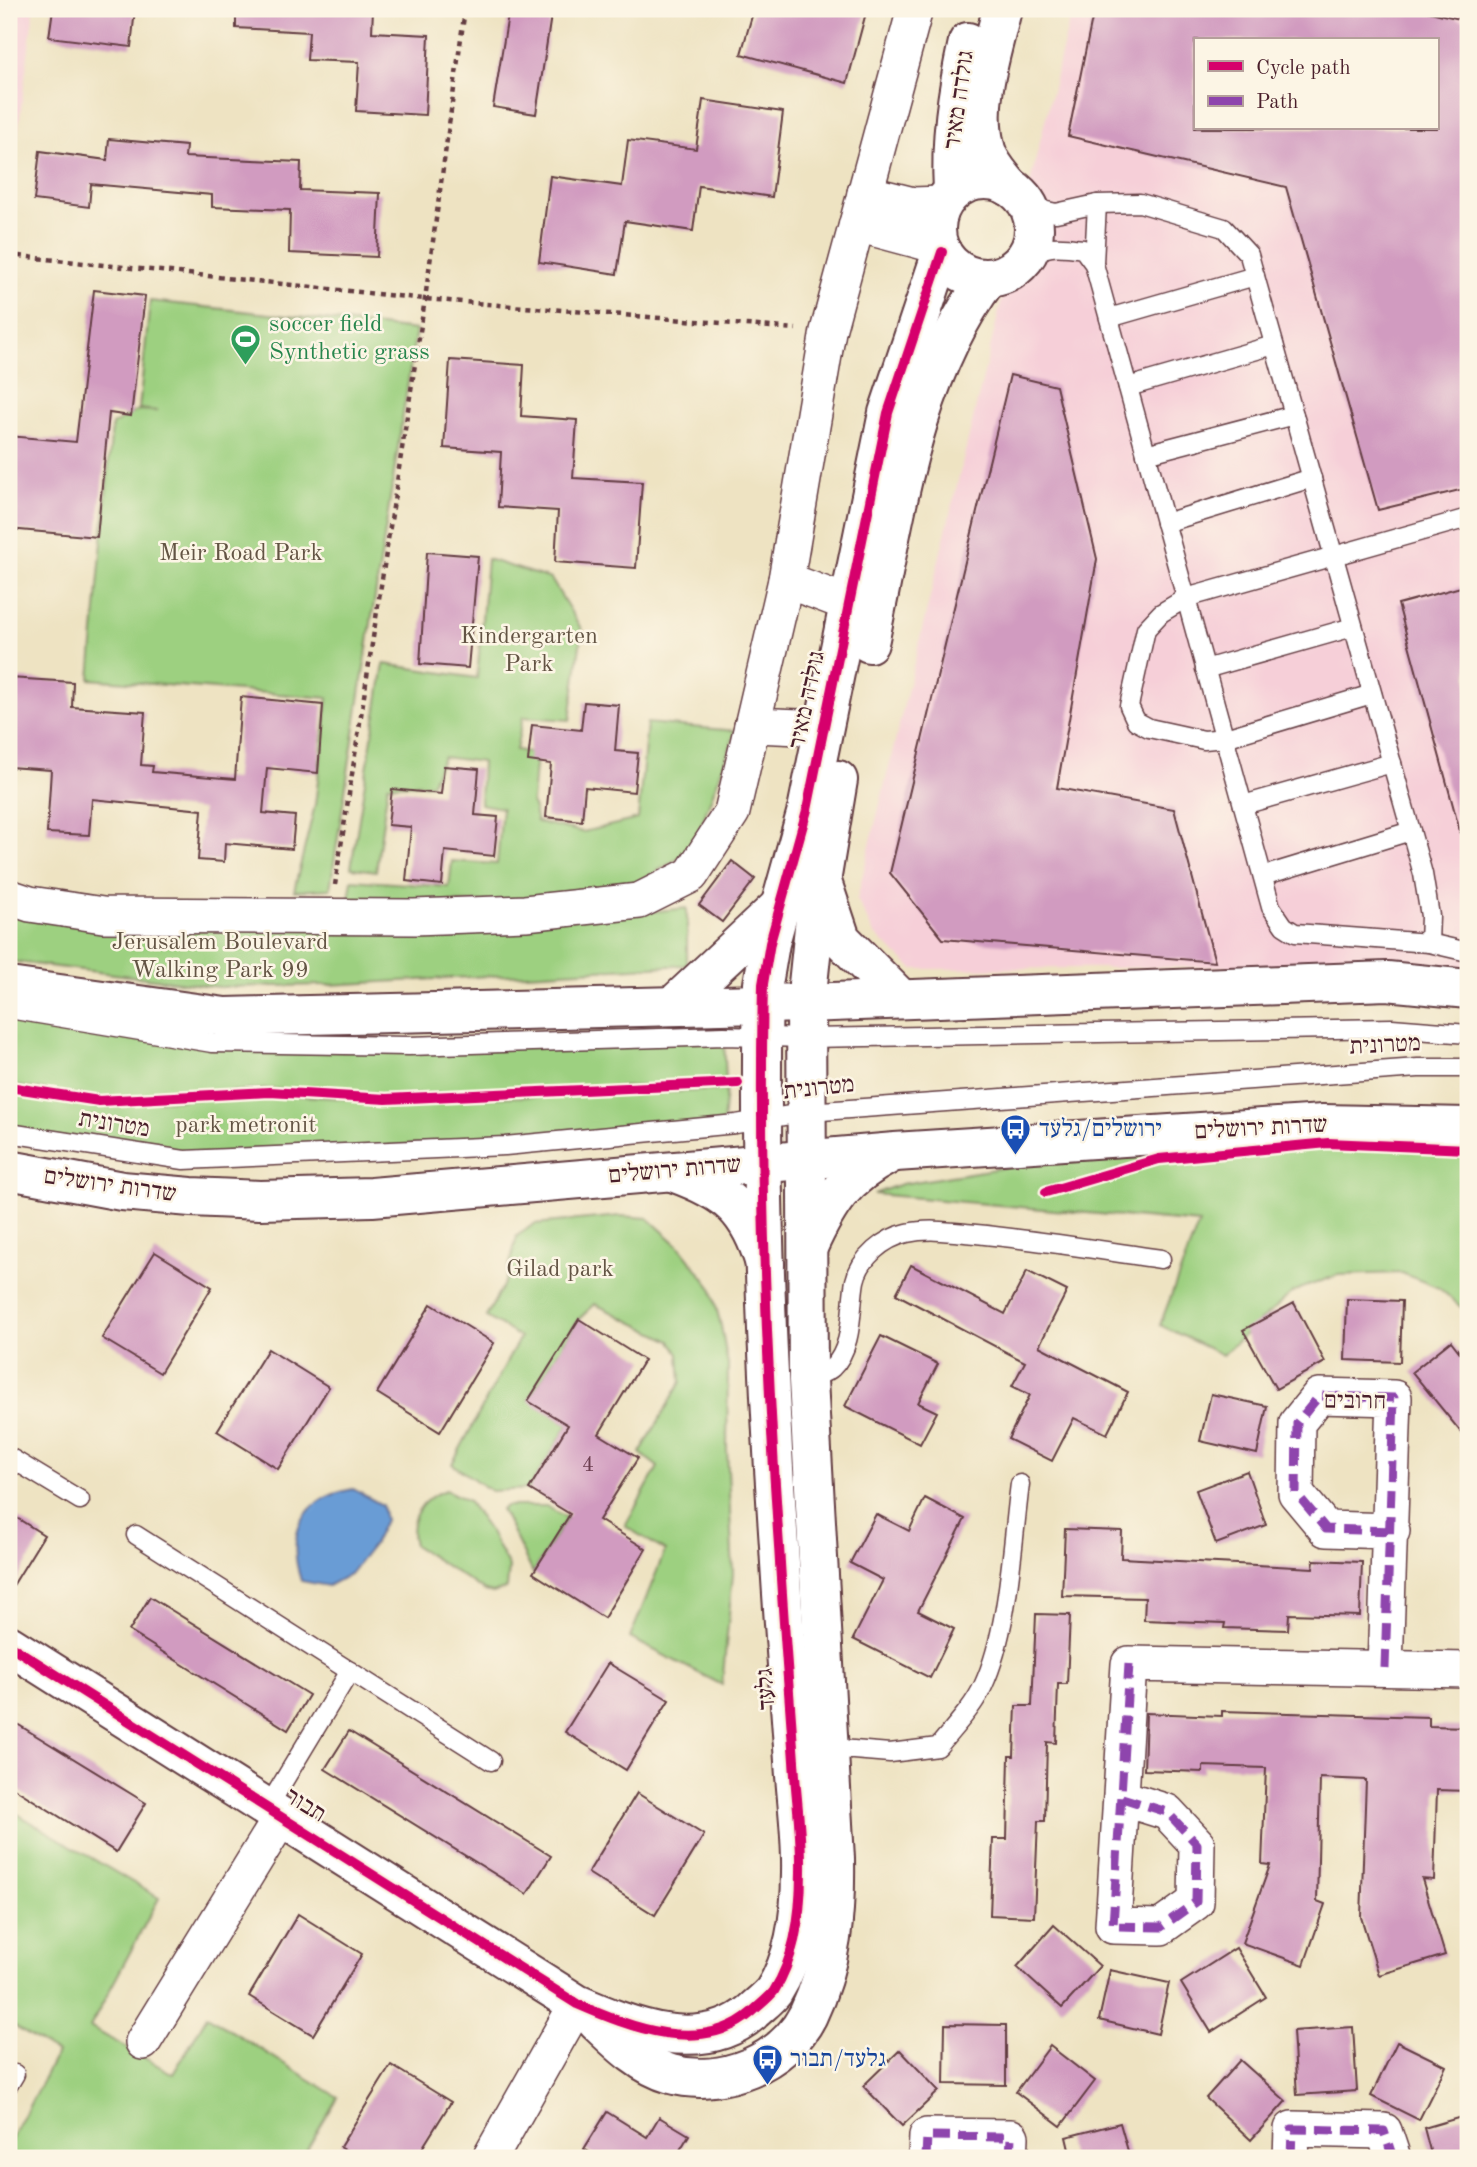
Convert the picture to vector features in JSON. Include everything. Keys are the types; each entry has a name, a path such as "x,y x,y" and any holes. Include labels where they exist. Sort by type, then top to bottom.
{"street":[{"path":"9,897 30,904 103,915 330,917 525,913 639,901 691,875 732,812 786,580 828,331 915,9"},
{"name":"גולדה מאיר","path":"947,198 957,90 975,9"},
{"name":"גולדה מאיר","path":"1002,9 984,88 983,124 986,150 993,167 1019,197"},
{"path":"983,179 1019,197 1033,234 1022,260 1013,269 988,278 963,273 941,249 861,208 913,205 947,198 967,183 983,179"},
{"path":"941,249 936,220 947,198"},
{"name":"גולדה מאיר","path":"764,1164 763,1020 767,957 807,810 888,413 941,249"},
{"name":"גולדה מאיר","path":"808,1159 807,1021 821,879 838,779 917,425 933,374 951,337 988,278"},
{"path":"786,580 850,604"},
{"path":"752,725 823,728"},
{"path":"821,879 841,939 859,960 900,998"},
{"path":"673,1006 780,906"},
{"path":"9,987 225,1017 673,1006 763,1020 807,1021 900,998 1387,981 1468,989"},
{"name":"שדרות ירושלים","path":"9,1170 122,1191 260,1200 372,1197 895,1152 1323,1124 1468,1127"},
{"path":"808,1247 825,1208 839,1189 874,1162 895,1152"},
{"path":"490,2158 577,2004 644,2062 671,2074 705,2078 739,2073 766,2060 789,2040 806,2019 820,1987 830,1949 836,1905 808,1380 808,1159"},
{"name":"גלעד","path":"577,2004 625,2025 651,2032 696,2035 724,2029 746,2016 771,1994 787,1969 794,1940 802,1869 778,1537 765,1264 764,1164"},
{"path":"669,1171 701,1182 735,1205 749,1222 765,1264"},
{"path":"1385,1668 1392,1531"},
{"name":"תבור","path":"9,1645 577,2004"},
{"path":"1122,1798 1129,1664 1468,1670"},
{"name":"תבור","path":"143,2042 275,1812"},
{"path":"1291,2158 1292,2129 1384,2131 1393,2158"},
{"path":"926,2158 928,2136 1011,2137 1010,2158"}],"lane":[{"path":"1019,197 1056,213 1097,204 1140,203 1224,228 1249,255 1427,892 1429,943"},
{"path":"1097,204 1094,264 1271,907 1284,926 1295,933 1429,943 1468,952"},
{"path":"1022,260 1041,247 1063,246 1083,249 1094,264"},
{"path":"1109,318 1255,276"},
{"path":"1128,387 1274,345"},
{"path":"1146,454 1294,415"},
{"path":"1166,523 1312,478"},
{"path":"1372,694 1225,738 1204,740 1149,728 1136,721 1129,706 1146,629 1161,612 1186,598 1468,518"},
{"path":"1205,669 1353,627"},
{"path":"1243,806 1392,763"},
{"path":"1262,876 1410,831"},
{"path":"9,1009 212,1044 409,1046 763,1020"},
{"name":"מטרונית","path":"807,1021 1392,1028 1468,1034"},
{"name":"מטרונית","path":"9,1133 184,1160 506,1146 808,1112 1418,1068 1468,1068"},
{"path":"808,1380 832,1368 840,1355 849,1333 856,1275 869,1256 885,1241 906,1233 930,1230 1004,1237 1161,1259"},
{"path":"9,1457 80,1500"},
{"path":"829,1748 890,1753 938,1747 962,1717 982,1688 996,1651 1020,1484"},
{"path":"136,1535 491,1760"},
{"path":"275,1812 350,1671"}],"path":[{"path":"330,917 425,299 465,9"},
{"path":"9,255 425,299 828,331"}],"shaded area":[{"path":"9,9 34,9 9,200"},
{"path":"1072,9 1468,9 1468,976 1403,966 913,969 874,934 857,899"}],"green space":[{"name":"Meir Road Park","path":"150,301 416,330 330,889 294,891 315,805 328,698 90,679 112,425 138,410 157,411 139,409"},
{"name":"Kindergarten Park","path":"487,559 551,579 582,630 570,720 523,717 516,750 536,753 532,802 537,822 583,832 638,819 647,723 736,731 692,850 634,885 524,901 348,905 352,880 449,887 452,861 497,864 502,808 480,804 482,762 443,757 431,784 388,785 376,871 351,868 384,664 477,678"},
{"name":"Jerusalem Boulevard Walking Park 99","path":"9,907 619,915 687,908 687,965 328,985 219,987 9,961"},
{"name":"park metronit","path":"9,1009 212,1043 724,1036 726,1083 385,1096 271,1089 106,1099 9,1085"},
{"name":"park metronit","path":"9,1090 105,1104 271,1094 386,1101 726,1090 723,1124 184,1160 9,1133"},
{"path":"1468,1136 1468,1313 1439,1288 1402,1273 1338,1275 1294,1291 1222,1355 1160,1325 1199,1223 874,1194 901,1184 1101,1152"},
{"name":"Gilad park","path":"621,1216 648,1218 679,1246 711,1287 721,1326 728,1365 727,1449 733,1574 722,1685 630,1638 665,1551 625,1526 658,1467 640,1453 681,1382 679,1354 671,1341 595,1304 579,1319 529,1400 568,1425 529,1489 491,1491 452,1464 520,1337 486,1317 506,1280 517,1236 534,1224"},
{"path":"446,1490 468,1501 489,1531 509,1567 507,1588 493,1593 485,1591 414,1545 414,1518 418,1511 429,1498"},
{"path":"506,1506 546,1506 567,1518 533,1573 501,1509"},
{"path":"9,1809 159,1898 90,2027 173,2074 207,2016 338,2097 302,2158 9,2158 9,2144 57,2053 9,2023"}],"water":[{"path":"353,1489 382,1505 385,1520 373,1545 350,1574 328,1586 301,1581 295,1548 302,1521 321,1501"}],"building":[{"path":"53,9 135,9 131,47 49,37"},
{"path":"236,9 373,9 372,32 429,35 425,115 356,111 359,62 307,60 309,32 236,28"},
{"path":"509,9 552,9 536,114 493,107"},
{"path":"754,9 867,9 847,83 741,54"},
{"path":"1094,9 1418,9 1468,21 1468,488 1378,510 1286,187 1068,136"},
{"path":"703,100 783,112 772,197 699,186 693,231 625,221 617,274 539,262 550,176 622,186 628,140 696,149"},
{"path":"109,139 186,146 185,157 301,162 300,190 380,193 377,257 289,253 290,210 212,207 212,195 91,184 89,207 34,200 40,151 107,160"},
{"path":"94,290 145,296 131,416 109,413 97,537 9,529 9,436 76,442"},
{"path":"450,360 524,365 521,416 577,420 573,478 642,482 636,568 555,562 558,511 498,507 501,452 444,448"},
{"path":"1010,375 1056,386 1097,559 1057,788 1174,809 1215,962 943,939 890,873"},
{"path":"427,552 478,556 468,668 420,664"},
{"path":"1468,585 1468,834 1461,835 1398,604"},
{"path":"9,678 73,682 72,707 145,712 141,765 153,766 152,772 235,779 241,697 323,705 318,773 267,768 263,813 295,816 292,849 225,843 224,862 198,860 202,810 92,799 89,835 47,833 51,770 9,767"},
{"path":"584,702 619,705 615,751 638,753 634,792 585,787 582,821 546,817 551,764 528,761 532,725 581,730"},
{"path":"444,766 479,769 475,815 498,817 494,856 445,851 442,885 406,881 411,827 388,825 392,789 441,794"},
{"path":"732,861 755,879 722,922 699,905"},
{"path":"155,1252 212,1287 160,1373 102,1338"},
{"path":"911,1265 1005,1314 1027,1271 1067,1291 1039,1346 1128,1392 1107,1434 1074,1418 1052,1461 1008,1439 1030,1395 1012,1386 1025,1362 896,1294"},
{"path":"1347,1299 1402,1301 1400,1362 1345,1360"},
{"path":"1294,1303 1325,1362 1276,1389 1243,1330"},
{"path":"431,1304 494,1343 440,1432 377,1393"},
{"path":"579,1319 644,1360 599,1434 638,1458 599,1520 646,1549 604,1618 533,1573 570,1514 529,1489 568,1425 528,1401"},
{"path":"881,1336 938,1364 918,1403 937,1412 920,1444 845,1406"},
{"path":"1451,1341 1468,1363 1468,1441 1412,1372"},
{"path":"268,1349 329,1387 278,1469 217,1431"},
{"path":"1211,1394 1267,1406 1257,1454 1200,1441"},
{"path":"1247,1471 1266,1525 1216,1544 1196,1490"},
{"path":"925,1498 965,1519 918,1611 954,1629 930,1678 853,1639 883,1580 850,1563 876,1514 909,1531"},
{"path":"9,1513 44,1535 9,1592"},
{"path":"1065,1529 1122,1531 1121,1558 1313,1568 1314,1560 1362,1562 1360,1616 1289,1614 1288,1630 1224,1628 1225,1623 1144,1620 1145,1598 1062,1596"},
{"path":"150,1597 309,1695 288,1730 129,1631"},
{"path":"1036,1614 1070,1615 1067,1684 1058,1684 1056,1743 1047,1742 1045,1821 1038,1821 1034,1917 990,1915 993,1839 1007,1839 1009,1756 1014,1756 1016,1706 1032,1706"},
{"path":"608,1663 669,1700 626,1770 565,1732"},
{"path":"1222,1711 1429,1717 1429,1726 1468,1727 1468,1791 1437,1790 1434,1880 1422,1879 1445,1955 1379,1975 1361,1917 1366,1780 1320,1778 1317,1901 1325,1904 1304,1965 1242,1943 1270,1865 1262,1864 1266,1768 1203,1766 1203,1772 1144,1770 1146,1713 1222,1716"},
{"path":"9,1719 146,1803 116,1852 9,1785"},
{"path":"349,1731 551,1856 527,1894 325,1769"},
{"path":"637,1793 704,1835 655,1915 588,1873"},
{"path":"298,1914 362,1954 313,2035 249,1996"},
{"path":"1054,1925 1100,1966 1062,2008 1017,1967"},
{"path":"1236,1948 1266,1997 1211,2032 1181,1983"},
{"path":"1110,1970 1169,1983 1158,2034 1099,2020"},
{"path":"945,2024 1006,2025 1006,2085 944,2084"},
{"path":"1353,2027 1357,2091 1297,2095 1293,2031"},
{"path":"1397,2042 1446,2066 1419,2120 1371,2096"},
{"path":"1050,2046 1095,2081 1061,2126 1016,2092"},
{"path":"900,2050 939,2091 902,2126 863,2086"},
{"path":"1240,2060 1286,2101 1251,2140 1206,2098"},
{"path":"391,2065 451,2102 416,2158 359,2158 340,2147"},
{"path":"607,2112 647,2137 659,2117 689,2135 677,2155 681,2158 599,2158 584,2149"},
{"path":"1468,2115 1468,2158 1432,2158 1424,2128"},
{"path":"1120,2123 1130,2158 1071,2158 1066,2137"}],"marked path":[{"path":"1385,1668 1394,1398 1319,1396 1297,1423 1296,1493 1326,1529 1392,1531"},
{"path":"1122,1798 1167,1812 1197,1844 1196,1902 1161,1927 1113,1926 1129,1664"},
{"path":"1291,2158 1292,2129 1384,2131 1393,2158"},
{"path":"926,2158 927,2136 1011,2137 1010,2158"}],"cycle path":[{"path":"9,1645 577,2004 642,2028 688,2035 711,2033 732,2025 752,2012 774,1991 788,1963 796,1934 801,1858 774,1476 767,1335 762,1124 763,984 770,943 807,810 888,413 942,252"},
{"path":"9,1087 99,1101 270,1092 386,1099 738,1083"},
{"path":"1046,1192 1159,1159 1328,1143 1468,1149"}],"place":[{"name":"soccer field Synthetic grass","path":"246,366"},
{"name":"ירושלים/גלעד","path":"1016,1157"},
{"name":"גלעד/תבור","path":"767,2087"}]}
